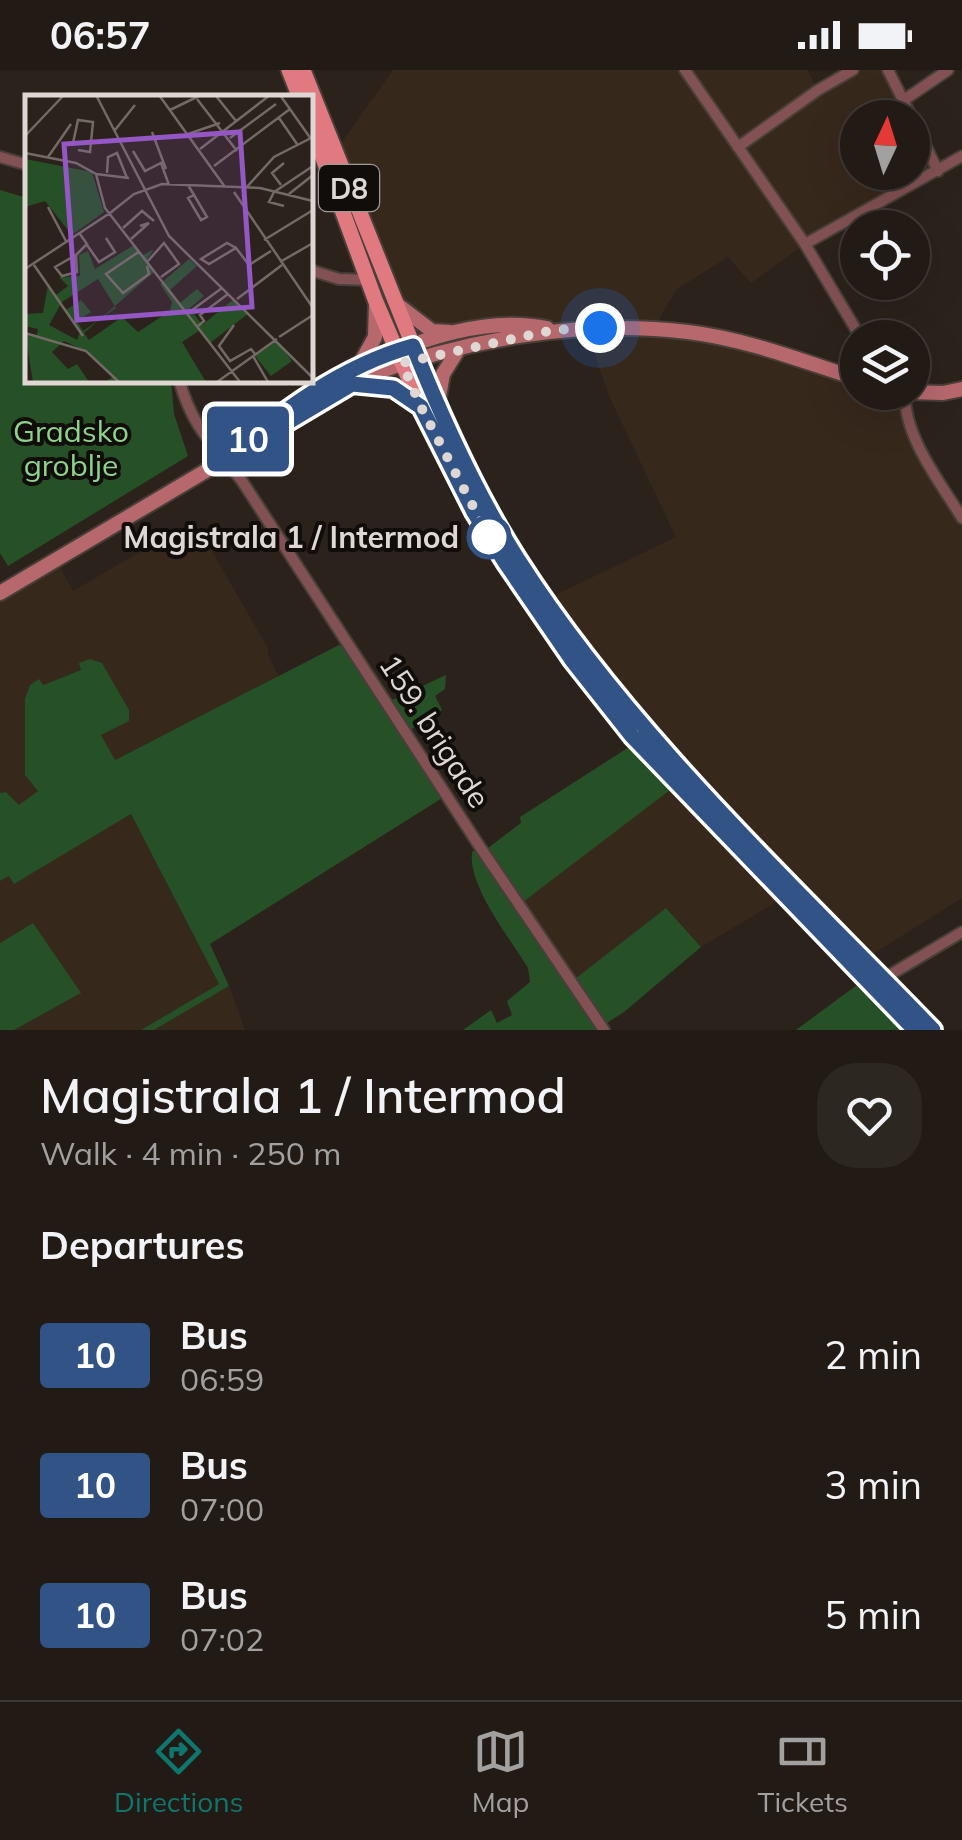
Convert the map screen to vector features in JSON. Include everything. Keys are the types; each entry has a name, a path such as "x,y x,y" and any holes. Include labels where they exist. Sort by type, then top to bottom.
{"main road":[{"path":"289,70 299,95"},
{"name":"D8","path":"303,70 398,305 421,407 474,512 505,562 572,660 632,736 915,1030"},
{"name":"D8","path":"312,128 376,302 438,402 492,516 516,557 582,652 688,776 933,1030"},
{"path":"359,366 375,337 376,302"},
{"path":"398,305 432,332 517,325 554,330"},
{"path":"224,460 282,412 359,366 554,330 615,327 690,332 759,347 840,373"},
{"path":"0,593 352,384 460,332"},
{"path":"438,402 443,374 458,350"},
{"path":"352,384 393,388 421,407"},
{"path":"930,393 962,389"}],"street":[{"path":"684,70 805,244 851,320"},
{"path":"738,147 852,70"},
{"path":"888,70 904,100 948,70"},
{"path":"930,155 938,171"},
{"path":"805,244 962,156"},
{"path":"0,157 25,164"},
{"path":"312,271 339,279 369,280"},
{"name":"159. brigade","path":"179,382 188,411 211,448 242,482 480,848 604,1030"},
{"path":"904,410 962,518"},
{"path":"883,978 962,932"}],"shaded area":[{"path":"393,70 807,70 818,90 853,70 888,70 903,100 840,100 840,190 903,190 867,210 840,210 840,225 805,244 751,283 728,257 677,289 660,317 658,329 690,332 840,374 840,410 908,410 912,431 962,517 962,898 873,954 738,828 545,600 676,537 609,396 586,329 469,340 407,354 326,147 342,142"},
{"path":"930,155 938,171 930,175"},
{"path":"201,532 269,650 279,677 114,760 101,735 129,721 81,670 42,685 39,680 26,741 25,775 39,791 19,806 6,792 0,793 0,593 48,564 61,569 73,591 157,542 165,553"},
{"path":"678,784 786,896 701,947 666,908 571,983 519,904"},
{"path":"131,814 219,984 141,1030 14,1030 80,994 33,923 0,943 0,881 10,875 14,884"},
{"path":"229,986 245,1030 154,1030"}],"green space":[{"name":"Gradsko groblje","path":"0,190 25,197 25,382 171,382 174,414 188,456 8,566 0,553"},
{"path":"339,645 355,652 388,702 446,675 445,689 435,696 442,710 407,732 447,795 210,944 229,986 154,1030 141,1030 219,984 131,814 14,884 9,876 0,881 0,793 6,792 19,805 38,791 25,775 25,699 30,685 39,679 43,685 81,670 79,663 90,659 102,663 129,710 129,721 101,735 115,760"},
{"path":"637,742 678,784 519,905 571,982 666,908 701,947 602,1026 604,1030 463,1030 491,1010 497,1023 512,1015 507,1001 530,982 528,968 483,896 472,852 480,847 484,851 521,823 520,817"},
{"path":"33,923 81,993 14,1030 0,1030 0,943"},
{"path":"865,979 915,1030 796,1030"}],"bus line":[{"name":"10","path":"915,1030 632,736 534,607 474,512 421,407 411,398 393,388 352,384 224,460 282,412 337,378 413,346 492,516 582,652 688,776 933,1030"}],"place":[{"name":"Magistrala 1 / Intermod","path":"489,537"}],"route":[{"path":"489,537 402,363 554,330 600,328"}]}
